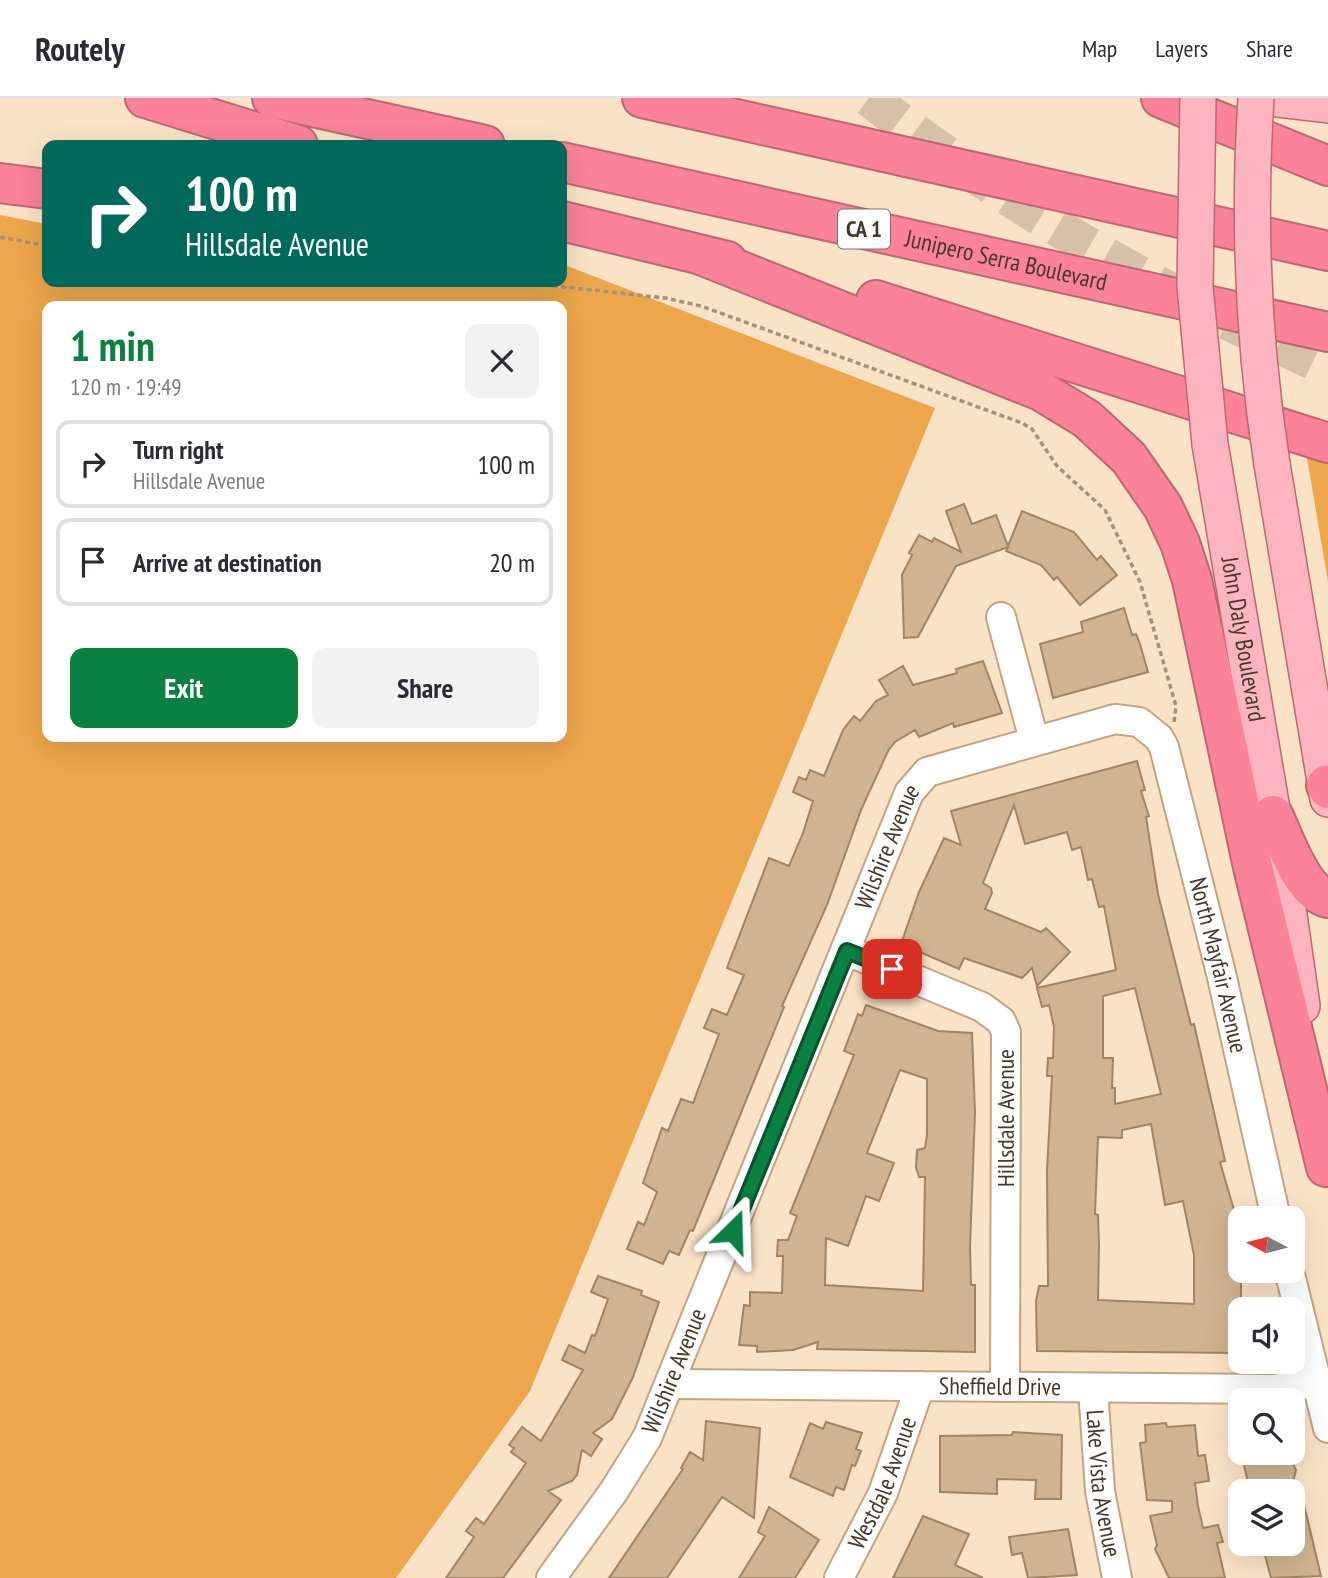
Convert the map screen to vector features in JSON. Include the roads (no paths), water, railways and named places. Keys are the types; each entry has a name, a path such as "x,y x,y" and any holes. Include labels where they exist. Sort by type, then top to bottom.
{"highway":[{"path":"145,98 282,140"},
{"path":"272,98 462,140"},
{"path":"642,98 1328,251"},
{"path":"1161,98 1328,166"},
{"name":"Junipero Serra Boulevard","path":"567,163 1328,332"},
{"path":"567,222 842,290 1320,441"},
{"path":"701,255 1041,391 1072,408 1101,431 1142,474 1172,524 1192,580 1253,867 1327,1171"},
{"path":"1273,815 1308,885 1317,894 1328,898"}],"main road":[{"name":"John Daly Boulevard","path":"1198,98 1195,287 1210,444 1273,815 1327,1171"},
{"path":"1256,98 1252,273 1260,380 1327,791"},
{"path":"1270,98 1328,105"}],"street":[{"path":"1001,617 1034,740"},
{"name":"Wilshire Avenue","path":"551,1578 631,1465 671,1384 917,780 940,766 1101,722 1128,719 1149,730"},
{"name":"North Mayfair Avenue","path":"1149,730 1192,852 1273,1206"},
{"name":"Hillsdale Avenue","path":"847,951 982,1007 1001,1021 1006,1032 1005,1387"},
{"path":"1293,1283 1323,1382 1328,1427"},
{"name":"Sheffield Drive","path":"671,1384 1287,1389 1323,1382"},
{"name":"Westdale Avenue","path":"839,1578 884,1493 920,1386"},
{"name":"Lake Vista Avenue","path":"1093,1388 1100,1491 1117,1578"}],"tunnel":[{"path":"869,98 942,152 1017,202 1174,293"},
{"path":"1227,321 1328,368"}]}
